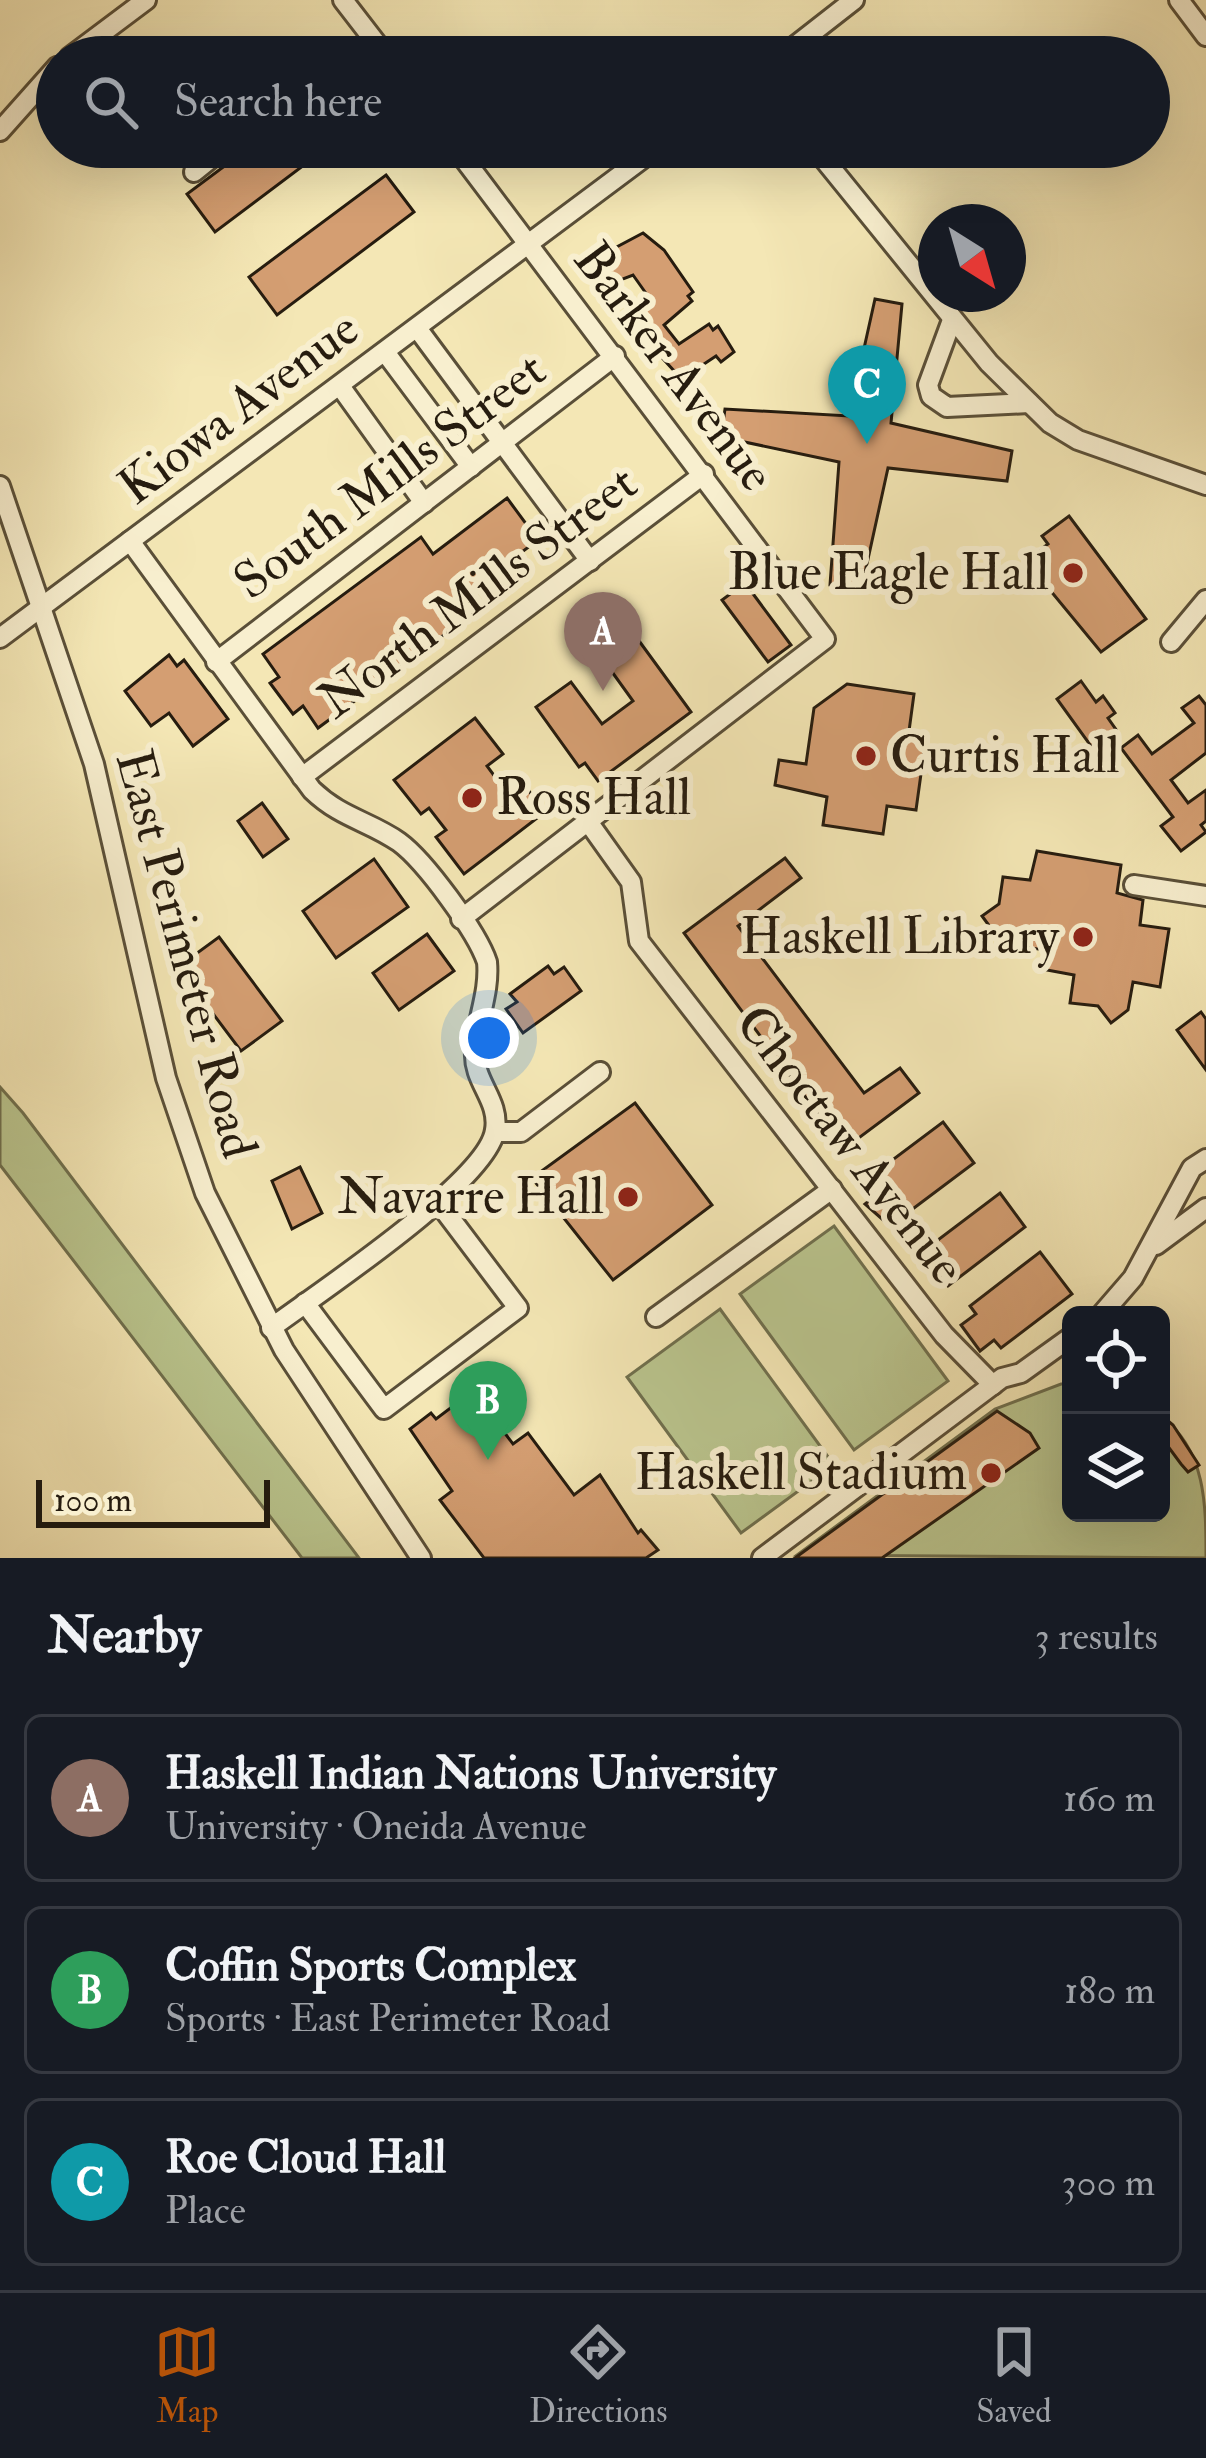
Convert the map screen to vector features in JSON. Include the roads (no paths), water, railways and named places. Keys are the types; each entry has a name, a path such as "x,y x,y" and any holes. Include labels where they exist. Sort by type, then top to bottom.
{"street":[{"path":"98,36 146,0"},
{"path":"344,0 371,36"},
{"path":"808,36 854,0"},
{"path":"1179,0 1206,36"},
{"path":"0,130 36,90"},
{"path":"194,172 199,168"},
{"name":"Barker Avenue","path":"471,168 825,638 590,823"},
{"name":"Kiowa Avenue","path":"0,638 630,168"},
{"path":"831,168 952,320 1029,403 1078,440 1206,485"},
{"path":"952,320 928,385 931,396 947,407 1029,403"},
{"path":"417,328 590,560"},
{"path":"385,352 470,467"},
{"name":"South Mills Street","path":"216,662 615,356"},
{"path":"340,386 424,503"},
{"name":"North Mills Street","path":"302,777 704,474"},
{"name":"East Perimeter Road","path":"0,486 112,832 166,1078 205,1192 272,1328 421,1558"},
{"path":"130,542 302,777 349,820 401,844 461,919 487,962 474,1057 479,1082 494,1108 495,1132 459,1186 272,1328"},
{"path":"1171,642 1206,600"},
{"path":"461,919 590,823"},
{"name":"Choctaw Avenue","path":"590,823 631,882 639,941 944,1335 993,1385"},
{"path":"1135,885 1206,896"},
{"path":"495,1132 521,1132 600,1072"},
{"path":"1108,1306 1144,1257 1192,1168 1206,1159"},
{"path":"656,1317 832,1189"},
{"path":"305,1303 384,1408 518,1308 438,1202"},
{"path":"1144,1257 1206,1208"},
{"path":"762,1558 993,1385 1022,1373 1062,1344"}],"place":[{"name":"Roe Cloud Hall","path":"867,444"},
{"name":"Blue Eagle Hall","path":"1073,573"},
{"name":"Haskell Indian Nations University","path":"603,691"},
{"name":"Curtis Hall","path":"866,756"},
{"name":"Ross Hall","path":"472,798"},
{"name":"Haskell Library","path":"1083,937"},
{"name":"Navarre Hall","path":"628,1197"},
{"name":"Coffin Sports Complex","path":"488,1460"},
{"name":"Haskell Stadium","path":"991,1473"}]}
